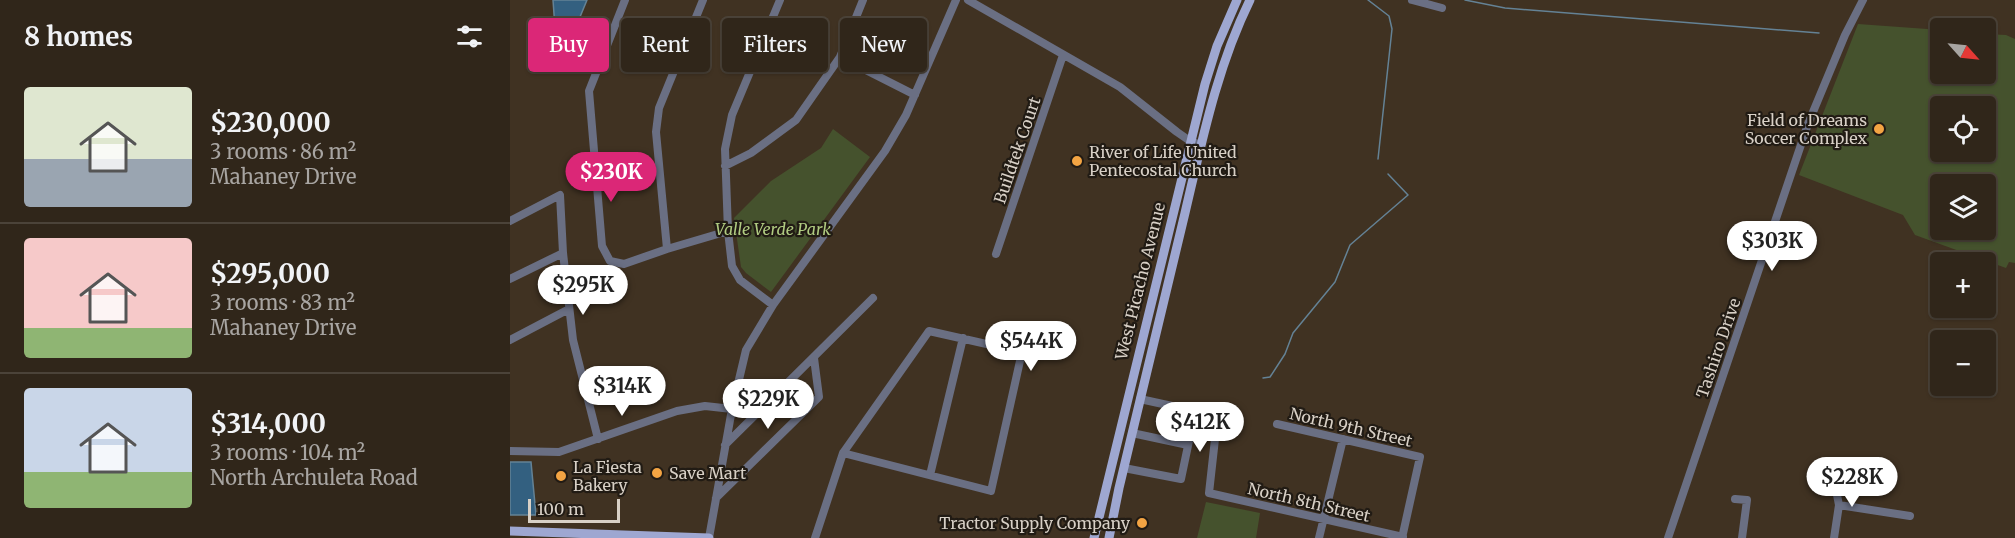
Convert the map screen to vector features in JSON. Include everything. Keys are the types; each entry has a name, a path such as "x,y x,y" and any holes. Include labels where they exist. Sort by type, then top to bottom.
{"main road":[{"name":"West Picacho Avenue","path":"1094,538 1204,84 1237,0"},
{"name":"West Picacho Avenue","path":"1109,538 1201,145 1223,67 1250,0"},
{"path":"510,531 709,538"}],"street":[{"path":"625,0 589,91 602,246 610,261 624,264 728,231"},
{"path":"667,249 656,132 659,108 703,0"},
{"path":"774,305 740,280 732,266 728,231 725,149 732,116 780,0"},
{"path":"856,18 863,0"},
{"path":"709,538 732,409 746,350 774,305 885,151 906,116 956,0"},
{"path":"968,0 1120,87 1190,141 1201,145"},
{"path":"1413,0 1442,8"},
{"name":"Tashiro Drive","path":"1668,538 1808,124 1841,44 1863,0"},
{"name":"Buildtek Court","path":"996,254 1063,55"},
{"path":"725,166 751,153 796,120 840,57"},
{"path":"870,72 915,95"},
{"path":"510,221 560,195 563,253 573,340 598,439"},
{"path":"510,279 563,253"},
{"path":"725,445 873,298"},
{"path":"510,340 569,309"},
{"path":"815,538 843,453 929,331 1022,351 991,491 843,453"},
{"path":"930,475 963,338"},
{"path":"715,499 819,397 814,358"},
{"path":"1140,399 1195,411"},
{"path":"510,451 558,452 677,411 705,406 732,409"},
{"name":"North 8th Street","path":"1218,412 1209,493 1403,537"},
{"path":"1124,468 1181,479 1193,422"},
{"name":"North 9th Street","path":"1277,424 1420,457 1403,537"},
{"path":"1132,433 1188,444"},
{"path":"1319,538 1343,439"},
{"path":"1834,480 1839,505 1834,538"},
{"path":"1735,499 1747,500 1742,538"},
{"path":"1839,505 1910,516"}],"green space":[{"name":"Field of Dreams Soccer Complex","path":"1858,24 1930,29 1930,84 1996,84 1996,34 2006,35 2015,39 2015,263 2009,262 2006,268 1996,264 1996,252 1962,252 1915,235 1903,215 1799,175"},
{"name":"Valle Verde Park","path":"833,129 870,157 771,292 741,267 734,218 771,181 821,148"},
{"path":"1206,502 1260,513 1256,538 1197,538"}],"water":[{"path":"553,0 587,0 580,18 554,18"},
{"path":"510,462 531,462 536,515 510,515"}],"waterway":[{"path":"1368,0 1389,16 1392,29 1378,159"},
{"path":"1465,0 1505,8 1819,33"},
{"path":"1263,378 1270,377 1285,354 1293,333 1335,282 1350,245 1408,195 1388,174"}],"place":[{"name":"Field of Dreams Soccer Complex","path":"1879,129"},
{"name":"River of Life United Pentecostal Church","path":"1077,161"},
{"name":"Save Mart","path":"657,473"},
{"name":"La Fiesta Bakery","path":"561,476"},
{"name":"Tractor Supply Company","path":"1142,523"}]}
